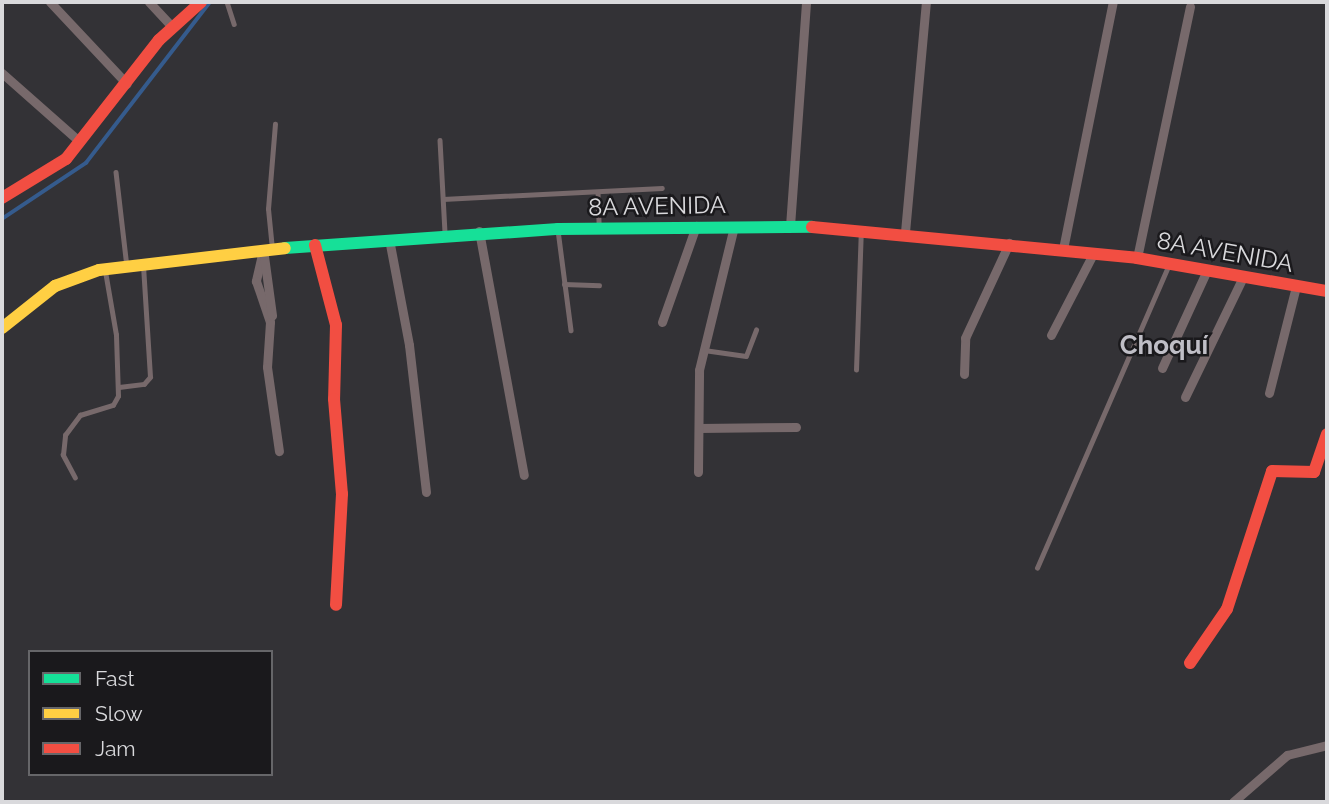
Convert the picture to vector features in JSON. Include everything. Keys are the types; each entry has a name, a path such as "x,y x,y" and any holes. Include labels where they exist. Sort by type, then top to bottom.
{"street":[{"path":"50,2 127,84"},
{"path":"149,2 172,27"},
{"path":"2,198 54,169 80,142 172,27 201,2"},
{"path":"790,226 806,2"},
{"path":"905,232 926,2"},
{"path":"1063,249 1113,2"},
{"path":"1138,258 1190,7"},
{"path":"2,73 80,142"},
{"path":"662,322 696,226"},
{"path":"698,472 704,350 734,226"},
{"name":"8A AVENIDA","path":"2,328 55,286 105,270 267,250 479,231 790,226 905,232 1138,258 1327,291"},
{"path":"479,231 524,475"},
{"path":"389,239 409,345 426,492"},
{"path":"964,374 965,338 1009,243"},
{"path":"315,245 336,326 334,399 342,494 336,605"},
{"path":"267,250 275,338 269,352 279,451"},
{"path":"1051,335 1094,253"},
{"path":"1162,368 1206,270"},
{"path":"1185,397 1242,277"},
{"path":"1269,393 1296,286"},
{"path":"699,428 796,427"},
{"path":"1190,663 1227,609 1272,471 1314,472 1327,434"},
{"path":"1233,802 1287,755 1327,745"}],"lane":[{"path":"228,3 234,24"},
{"path":"267,250 275,124"},
{"path":"440,140 445,234"},
{"path":"116,172 127,268"},
{"path":"443,199 662,188"},
{"path":"598,192 599,228"},
{"path":"558,229 571,330"},
{"path":"856,370 861,229"},
{"path":"1037,568 1170,264"},
{"path":"119,387 144,384 149,377 143,266"},
{"path":"75,478 63,455 65,435 80,415 113,405 119,387 105,270"},
{"path":"564,284 599,285"},
{"path":"704,350 747,356 756,330"}],"waterway":[{"path":"2,219 86,163 210,2"},
{"path":"299,2 324,2"}],"traffic: fast":[{"path":"285,248 558,229 812,227"}],"traffic: slow":[{"path":"2,328 55,286 99,270 285,248"}],"traffic: jam":[{"path":"2,198 66,159 159,40 201,2"},
{"path":"812,227 1137,258 1327,291"},
{"path":"315,245 336,325 334,399 342,494 336,605"},
{"path":"1190,663 1227,609 1272,471 1314,472 1327,434"}],"district":[{"name":"Choquí","path":"1164,346"}]}
